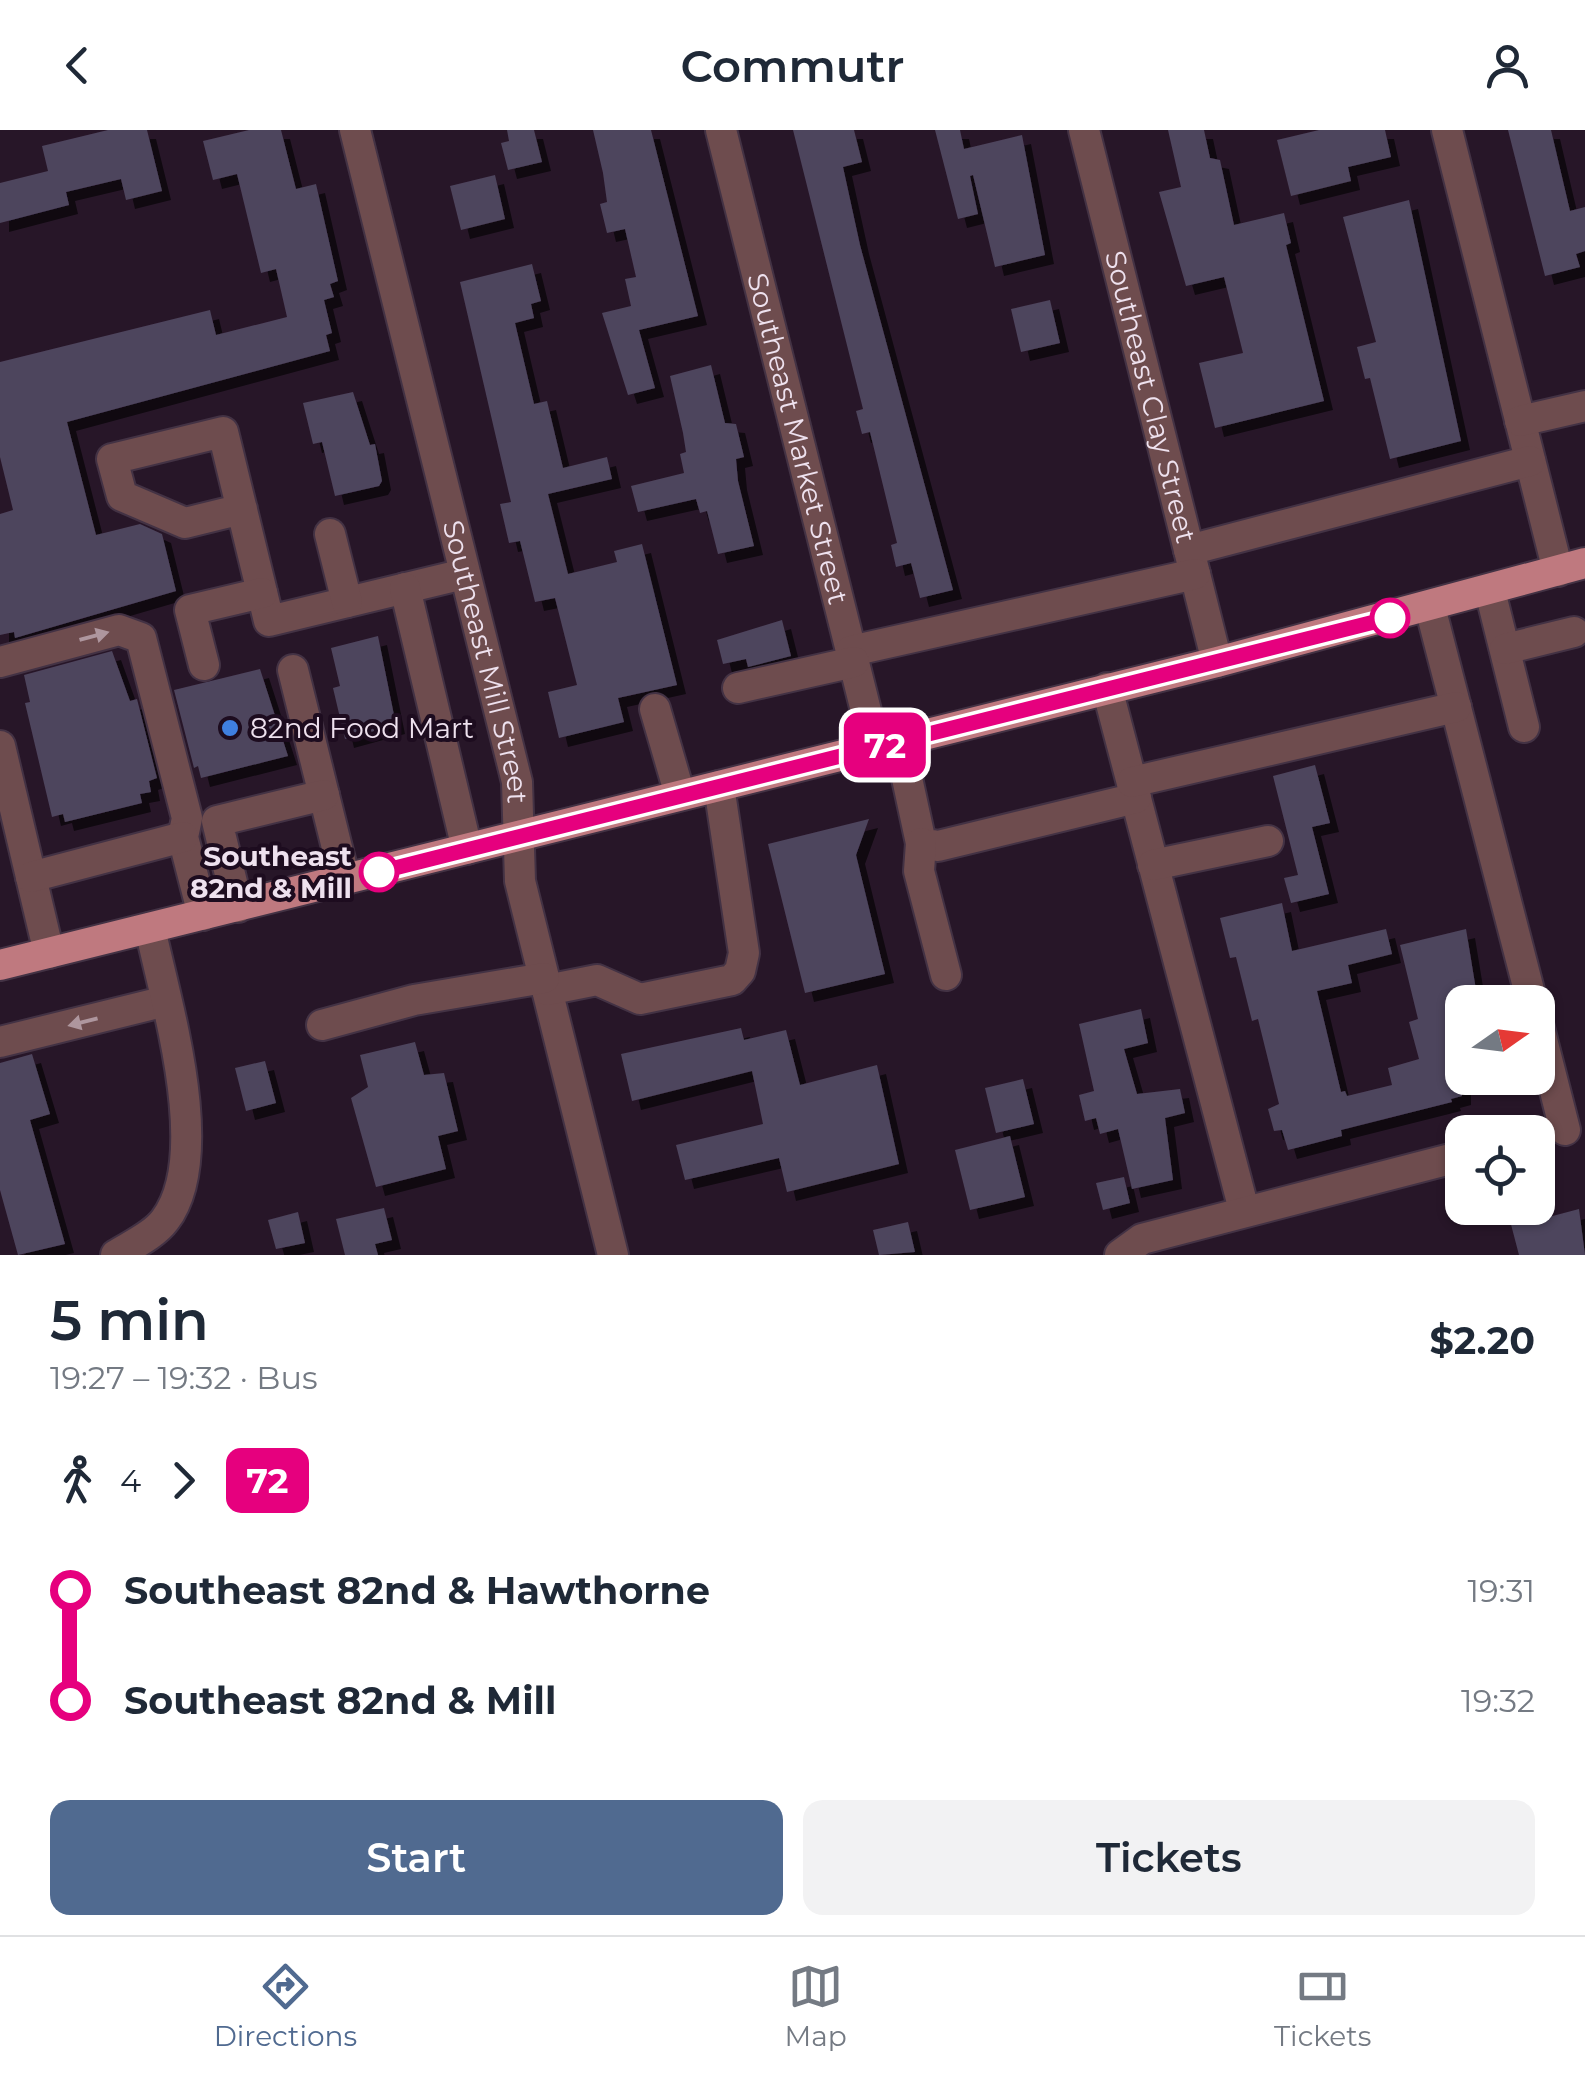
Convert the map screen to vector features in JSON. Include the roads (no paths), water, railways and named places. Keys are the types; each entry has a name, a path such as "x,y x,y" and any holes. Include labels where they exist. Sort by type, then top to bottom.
{"main road":[{"path":"0,964 1430,608 1571,567"}],"street":[{"name":"Southeast Mill Street","path":"355,130 516,782 520,881 612,1255"},
{"name":"Southeast Market Street","path":"721,130 853,656 921,843 919,871 946,975"},
{"name":"Southeast Clay Street","path":"1084,130 1216,662"},
{"path":"1448,130 1530,460 1571,567"},
{"path":"1520,421 1585,406"},
{"path":"738,688 1192,562 1530,460"},
{"path":"242,509 269,621 464,574"},
{"path":"330,534 347,602"},
{"path":"404,588 467,849"},
{"path":"1490,591 1524,726"},
{"path":"204,666 190,610 262,592"},
{"path":"1430,608 1528,985"},
{"path":"0,662 119,630 142,638 187,818 183,837 203,915"},
{"path":"1505,649 1574,632"},
{"path":"293,670 345,880"},
{"path":"1107,688 1244,1210"},
{"path":"921,843 938,846 1134,790 1456,707"},
{"path":"655,709 680,795"},
{"path":"0,746 5,789 49,952"},
{"path":"322,1024 414,1000 546,984 597,980 640,999 732,980 740,972 744,952 719,786"},
{"path":"238,906 217,821 324,795"},
{"path":"31,877 183,837"},
{"path":"1153,865 1268,840"},
{"path":"116,1255 165,1221 182,1176 186,1106 150,928"},
{"path":"0,1042 166,1001"},
{"path":"1554,1095 1562,1131"},
{"path":"1120,1255 1142,1239 1445,1160"}],"place":[{"name":"82nd Food Mart","path":"230,728"},
{"name":"Southeast 82nd & Mill","path":"379,872"}]}
